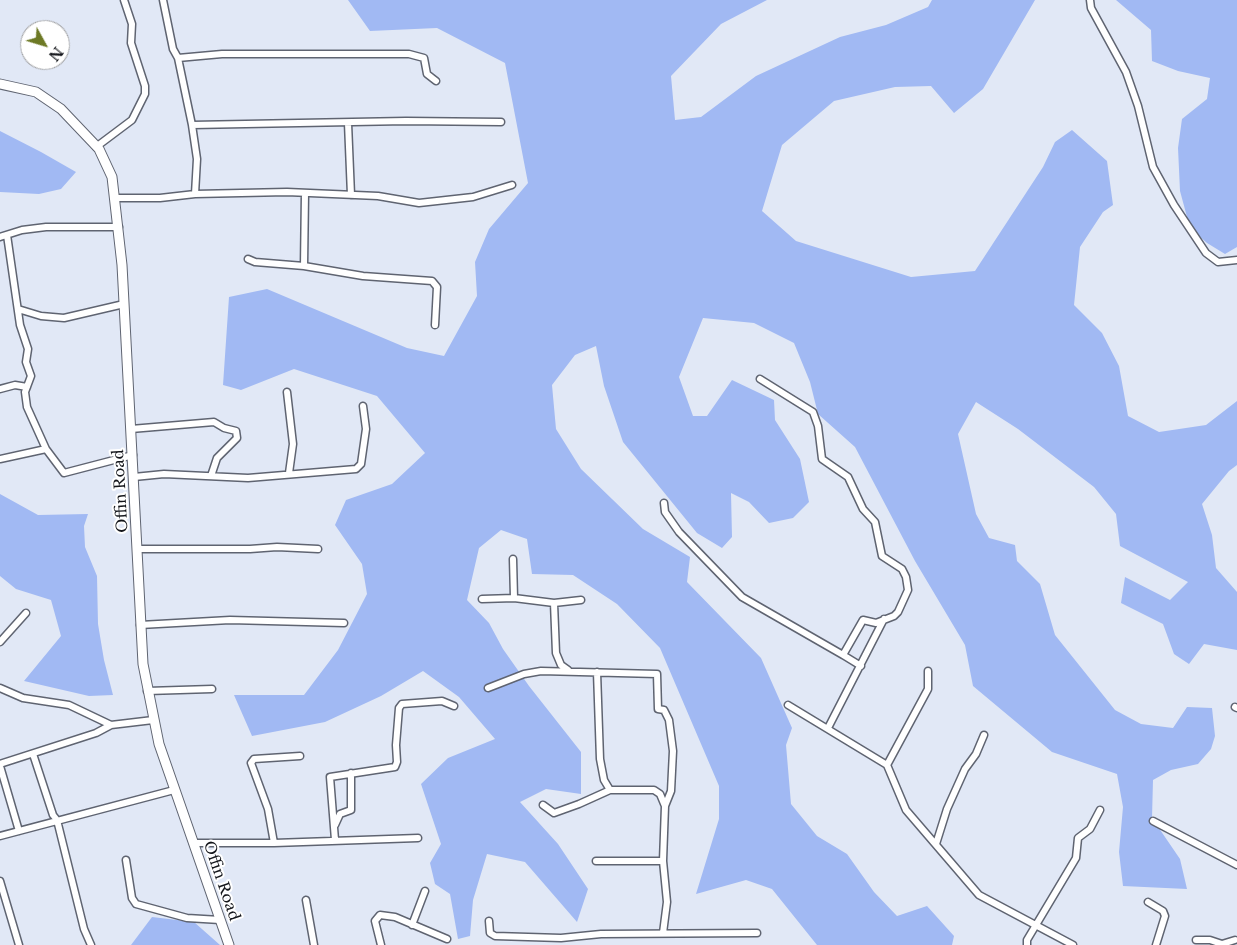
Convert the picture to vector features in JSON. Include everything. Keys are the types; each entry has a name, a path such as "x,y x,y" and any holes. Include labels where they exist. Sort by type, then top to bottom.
{"street":[{"path":"96,147 132,120 145,94 145,86 131,42 132,24 124,0"},
{"path":"163,0 192,124 197,160 195,194"},
{"path":"1090,0 1091,8 1126,72 1138,106 1153,167 1174,205 1206,253 1218,262 1237,260"},
{"path":"178,58 222,54 409,54 424,58 427,74 436,81"},
{"name":"Offin Road","path":"0,84 36,92 53,102 70,117 96,147 110,169 119,227 132,429 140,625 147,691 153,720 174,790 228,945"},
{"path":"192,124 406,121 501,122"},
{"path":"348,123 350,195"},
{"path":"116,198 160,198 195,194 305,193 378,196 405,202 432,202 473,197 512,185"},
{"path":"304,266 305,193"},
{"path":"119,227 39,228 3,236 28,349 26,362 31,376 27,387 27,408 46,449 64,473 133,455"},
{"path":"248,259 255,262 304,266 363,276 432,282 437,287 435,326"},
{"path":"18,308 41,316 56,318 73,317 124,304"},
{"path":"760,379 813,412 818,426 822,459 846,474 863,509 875,522 882,556 902,569 908,590 894,616 876,623 863,620 843,655"},
{"path":"0,389 15,385 27,387"},
{"path":"287,392 293,444 290,473"},
{"path":"134,477 164,474 248,478 359,468 366,429 363,406"},
{"path":"132,429 214,422 224,428 235,430 237,438 217,458 211,476"},
{"path":"0,459 46,449"},
{"path":"664,503 665,512 679,532 742,597 794,629 861,666"},
{"path":"138,549 250,549 277,546 318,549"},
{"path":"513,559 514,598"},
{"path":"482,599 514,598 554,603 581,600"},
{"path":"554,603 556,653 561,665 569,671"},
{"path":"0,642 26,613"},
{"path":"828,728 884,619"},
{"path":"140,625 230,620 344,623"},
{"path":"488,688 524,674 540,671 653,673 658,676 658,709 664,710 669,720 673,751 671,791 665,806 663,861 667,902 663,934"},
{"path":"887,765 928,689 928,671"},
{"path":"597,672 600,759 604,780 610,790"},
{"path":"0,688 23,698 69,705 111,725"},
{"path":"147,691 212,689"},
{"path":"336,840 330,777 395,767 398,762 396,745 402,704 442,701 454,706"},
{"path":"788,705 887,765 906,810 979,895 1073,945"},
{"path":"19,831 0,765 96,733 111,725 153,720"},
{"path":"936,844 947,809 965,769 976,754 984,735"},
{"path":"34,754 53,816 56,820 84,928 91,945"},
{"path":"274,843 268,809 251,763 254,759 300,756"},
{"path":"335,826 340,814 351,810 351,773"},
{"path":"0,836 174,790"},
{"path":"543,805 554,813 610,790 654,790 660,794 665,806"},
{"path":"1027,945 1027,940 1076,858 1078,838 1093,825 1100,810"},
{"path":"1153,821 1237,865"},
{"path":"193,843 274,843 418,838"},
{"path":"126,860 132,898 136,904 187,918 220,920"},
{"path":"596,860 663,861"},
{"path":"0,881 19,945"},
{"path":"412,925 425,890"},
{"path":"306,900 314,945"},
{"path":"1148,902 1163,911 1166,916 1156,945"},
{"path":"381,945 375,921 377,916 395,917 447,939"},
{"path":"489,921 492,935 561,941 601,934 757,933"},
{"path":"1196,940 1210,940 1224,944 1236,941"}],"shaded area":[{"path":"348,0 767,0 721,24 671,76 675,120 701,117 756,76 840,37 886,25 928,7 932,0 1035,0 983,89 954,113 931,86 895,87 834,101 782,145 762,211 796,241 911,277 975,271 1043,167 1055,142 1072,130 1107,161 1113,205 1103,212 1080,247 1074,305 1102,333 1119,366 1128,416 1159,432 1206,425 1237,401 1237,465 1229,471 1202,504 1212,535 1216,568 1237,592 1237,650 1204,644 1189,664 1174,654 1163,624 1121,603 1125,577 1170,600 1188,582 1120,546 1116,514 1094,487 1018,429 976,402 958,434 976,514 989,538 1015,545 1017,561 1040,584 1055,635 1115,710 1141,724 1173,728 1187,707 1212,708 1215,736 1211,749 1198,764 1171,770 1153,780 1152,818 1180,859 1187,889 1123,886 1119,852 1123,807 1117,774 1052,752 973,686 965,645 915,561 855,447 818,414 810,382 794,343 754,323 703,318 679,377 693,416 707,416 732,380 774,400 775,420 800,459 809,502 793,518 769,523 749,502 731,493 732,537 722,548 697,533 623,442 604,386 596,346 575,355 552,385 556,429 581,469 643,529 690,557 687,582 761,658 792,728 786,745 791,804 817,836 847,854 874,892 897,916 927,906 954,936 952,945 817,945 772,889 746,880 696,894 719,819 719,786 660,648 617,604 573,575 532,574 527,539 501,530 479,548 467,600 489,623 503,649 529,686 581,752 581,794 546,789 520,802 558,844 588,889 577,922 525,862 487,854 473,900 470,936 458,939 450,894 435,884 430,863 441,844 421,784 448,758 495,739 459,697 423,671 381,696 325,722 252,736 234,695 304,695 338,650 367,594 362,564 335,525 346,500 392,484 425,453 377,396 294,369 241,390 223,385 229,297 267,289 407,348 444,356 477,296 475,262 489,229 528,183 505,63 437,28 370,31"},
{"path":"1116,0 1237,0 1237,247 1225,254 1207,243 1190,228 1180,191 1178,148 1182,119 1207,99 1210,78 1178,71 1152,61 1151,30"},
{"path":"0,131 76,172 61,189 39,194 0,192"},
{"path":"0,494 38,515 88,514 84,526 85,547 97,576 98,624 104,660 113,695 89,696 24,681 61,636 51,600 16,589 0,576"},
{"path":"152,917 194,922 220,945 131,945"}]}
